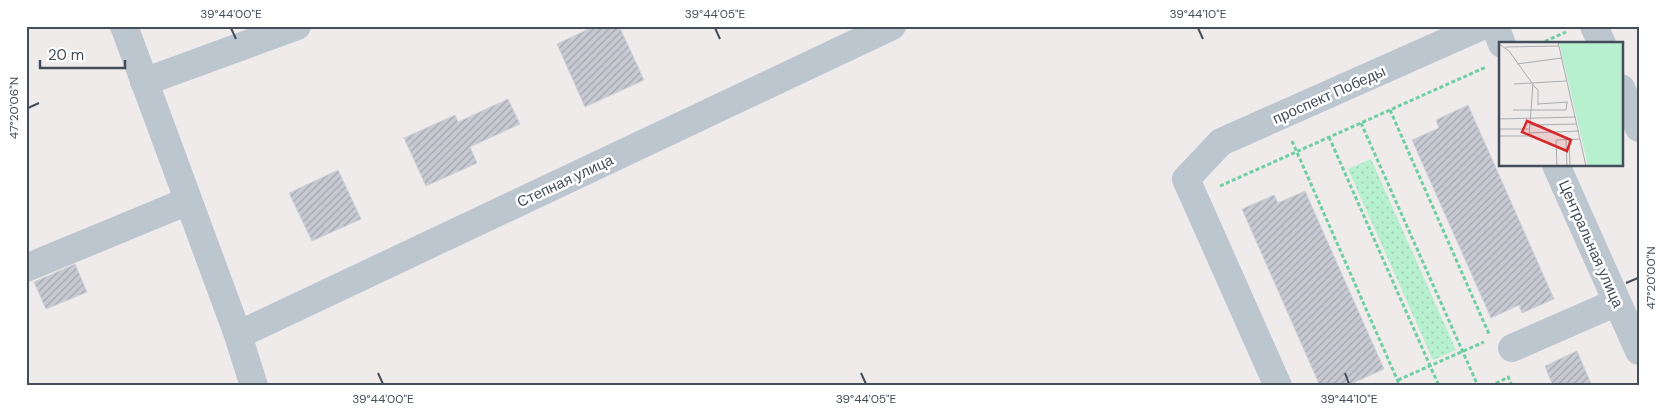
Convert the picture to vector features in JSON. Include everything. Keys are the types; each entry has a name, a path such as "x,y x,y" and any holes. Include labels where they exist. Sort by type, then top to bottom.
{"street":[{"path":"124,26 238,335 254,386"},
{"path":"144,82 296,26"},
{"name":"Степная улица","path":"238,335 892,26"},
{"name":"проспект Победы","path":"1190,188 1221,142 1482,26"},
{"path":"1494,26 1497,54"},
{"path":"1582,28 1600,42"},
{"path":"1622,90 1639,128"},
{"name":"Центральная улица","path":"1556,166 1639,351"},
{"path":"1190,188 1278,386"},
{"path":"26,268 188,201"},
{"path":"1509,359 1617,302"}],"path":[{"path":"1545,42 1582,28"},
{"path":"1190,188 1297,152 1390,110 1497,54"},
{"path":"1390,110 1491,339 1398,380"},
{"path":"1281,116 1400,386"},
{"path":"1361,123 1478,386"},
{"path":"1329,137 1439,386"},
{"path":"1509,359 1508,377 1512,386"},
{"path":"1490,386 1508,377"}],"green space":[{"path":"1371,159 1456,350 1433,360 1348,169"}],"building":[{"path":"595,26 619,26 644,80 585,107 557,44"},
{"path":"508,99 520,124 470,147 477,163 426,186 404,138 455,115 458,122"},
{"path":"1468,105 1554,299 1522,313 1519,305 1491,318 1412,140 1439,128 1436,120"},
{"path":"338,170 361,219 312,241 289,193"},
{"path":"1305,191 1384,369 1346,386 1320,386 1242,209 1274,195 1278,203"},
{"path":"75,264 87,292 46,309 34,282"},
{"path":"1577,351 1592,386 1553,386 1545,366"}]}
